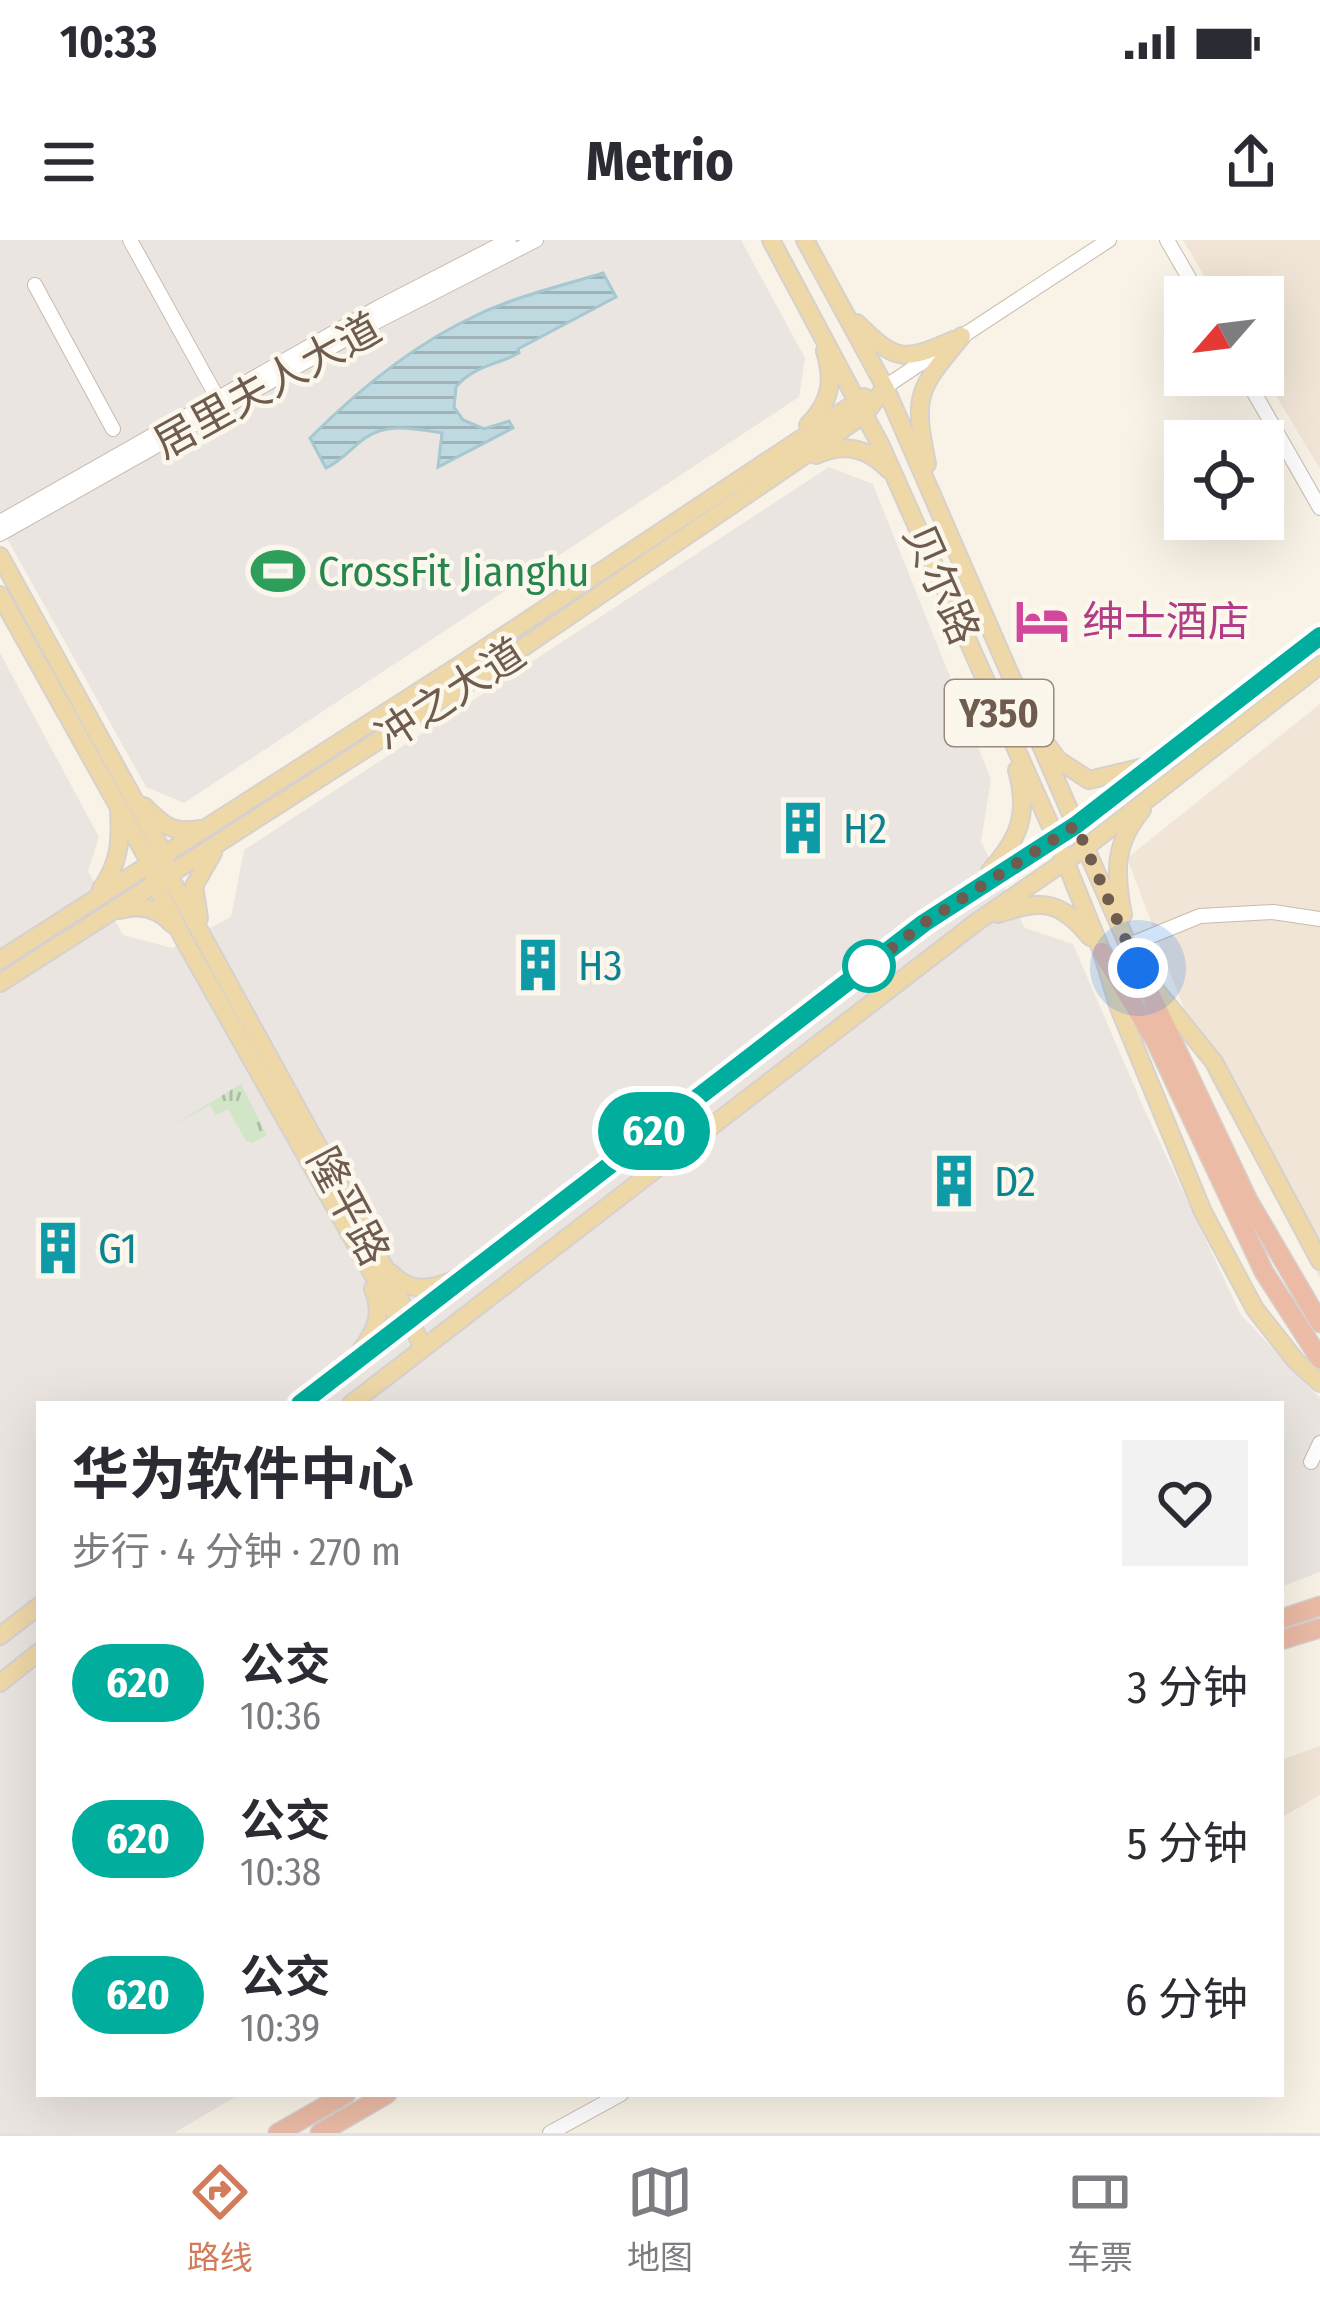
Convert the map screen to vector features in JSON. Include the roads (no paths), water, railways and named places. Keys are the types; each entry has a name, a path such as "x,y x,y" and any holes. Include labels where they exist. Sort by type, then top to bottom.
{"highway":[{"path":"1102,952 1138,1010 1264,1272 1320,1359"},
{"path":"1138,968 1248,1200 1320,1323"},
{"path":"1284,1618 1320,1606"},
{"path":"1284,1639 1320,1628"},
{"path":"278,2133 341,2097"},
{"path":"320,2133 382,2097"}],"main road":[{"name":"贝尔路","path":"771,240 862,407 1055,836 1119,1008 1204,1212 1255,1309 1320,1383"},
{"name":"贝尔路","path":"806,240 885,387 1138,968 1214,1062 1320,1261"},
{"path":"843,310 893,355 922,354 962,336"},
{"path":"785,458 828,401 829,364 815,321"},
{"path":"933,495 918,410 921,390 962,336"},
{"name":"冲之大道","path":"0,983 157,858 785,458 885,387"},
{"path":"785,458 834,447 856,448 878,459 894,476"},
{"name":"冲之大道","path":"0,960 98,908 163,881 512,655 785,458"},
{"name":"隆平路","path":"0,556 124,800"},
{"name":"隆平路","path":"0,595 157,858 183,938 378,1272"},
{"path":"304,1401 924,923 1076,825 1320,636"},
{"path":"355,1401 978,921 1086,848 1319,669"},
{"path":"1033,724 1058,760 1089,780 1156,763"},
{"path":"972,891 1014,842 1023,823 1022,785 1006,728"},
{"path":"1129,945 1116,863 1130,824 1160,789"},
{"path":"183,938 164,914 151,909 98,908 117,862 124,800 180,832 220,818"},
{"path":"205,942 194,886 210,855 234,834"},
{"name":"隆平路","path":"163,881 205,942 378,1272 423,1348"},
{"path":"978,921 1027,904 1058,907 1077,921 1102,952"},
{"path":"341,1374 377,1324 378,1272 418,1288 442,1285 471,1273"},
{"path":"0,1636 36,1608"},
{"path":"0,1683 36,1654"}],"street":[{"path":"130,240 218,399"},
{"name":"居里夫人大道","path":"0,522 380,307 509,240"},
{"name":"居里夫人大道","path":"0,534 374,323 536,240"},
{"name":"冲之大道","path":"885,387 1109,240"},
{"path":"1168,240 1188,276"},
{"path":"34,285 112,429"},
{"path":"1256,396 1320,508"},
{"path":"1129,945 1200,916 1273,912 1320,919"},
{"path":"1312,1462 1320,1443"},
{"path":"550,2133 616,2097"}],"water":[{"path":"603,273 616,297 518,349 519,353 478,370 456,387 454,407 463,420 484,429 509,421 513,428 438,467 442,433 383,430 326,468 310,438 409,354 492,308"}],"place":[{"name":"CrossFit Jianghu","path":"278,571"},
{"name":"绅士酒店","path":"1042,621"},
{"name":"H2","path":"803,828"},
{"name":"H3","path":"538,965"},
{"name":"D2","path":"954,1181"},
{"name":"G1","path":"58,1248"}]}
